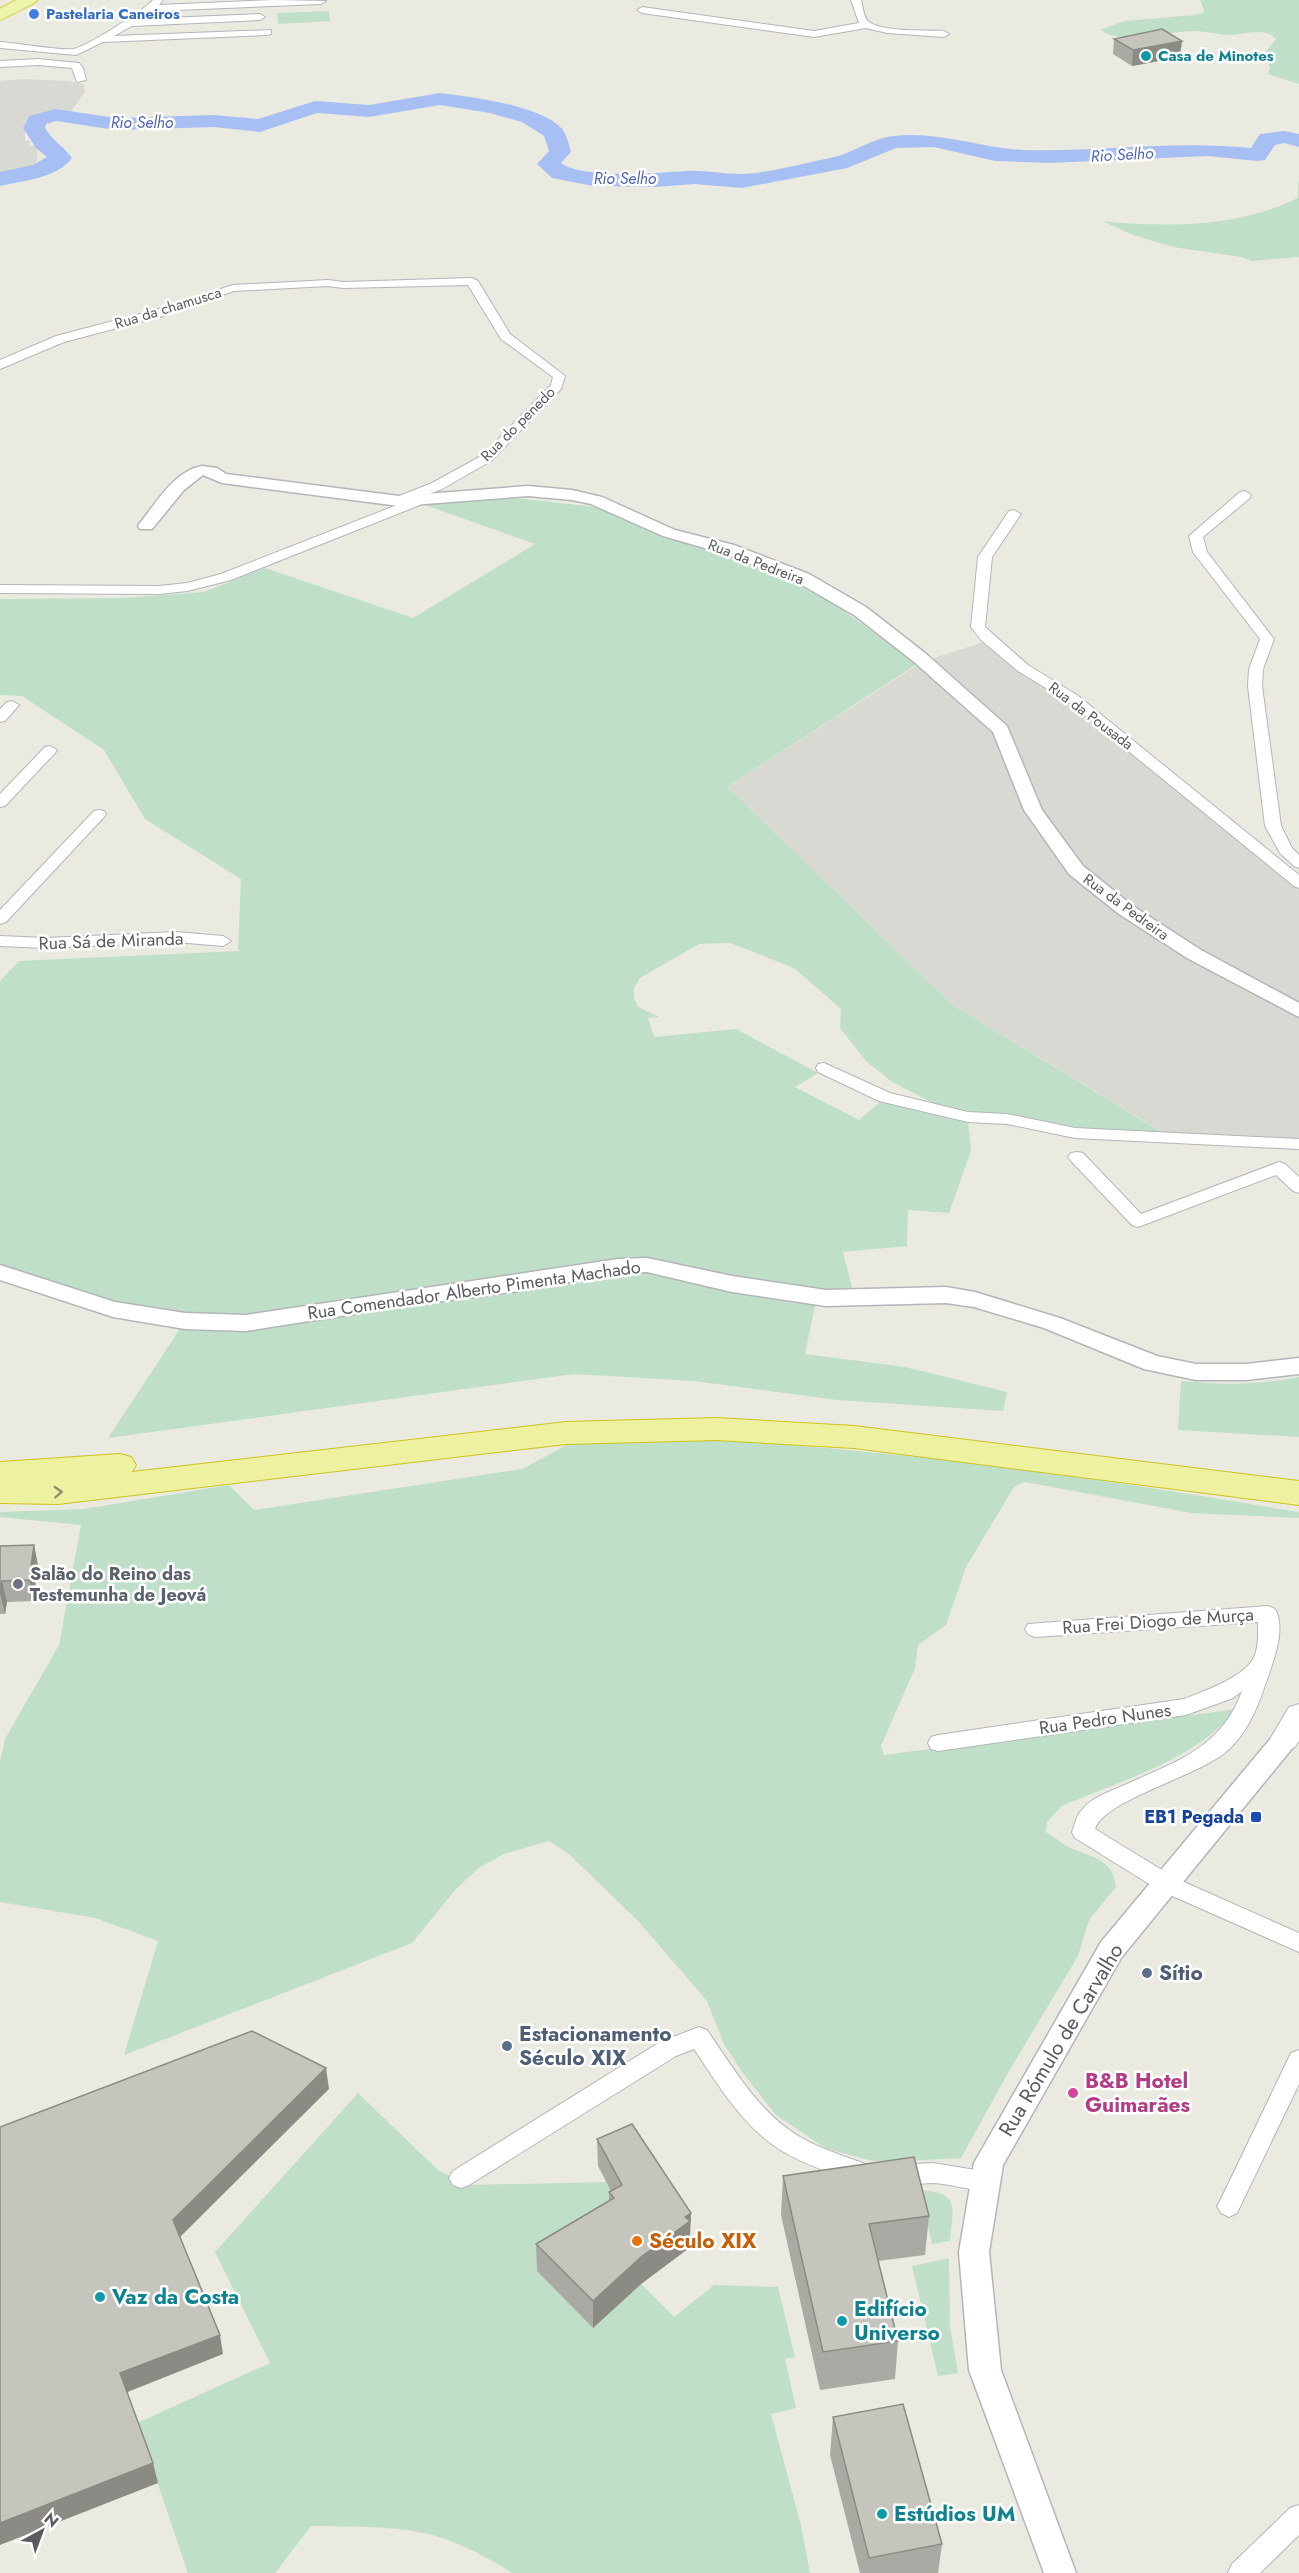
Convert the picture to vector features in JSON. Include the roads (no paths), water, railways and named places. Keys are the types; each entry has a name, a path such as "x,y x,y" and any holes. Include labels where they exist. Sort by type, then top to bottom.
{"highway":[{"path":"0,1473 75,1469 218,1456 518,1419 648,1411 760,1411 911,1427 1299,1476"},
{"path":"0,1491 58,1492 566,1432 717,1429 854,1437 1299,1493"}],"main road":[{"path":"0,15 29,0"}],"street":[{"path":"856,0 861,19 866,25"},
{"path":"0,45 76,52 130,23 155,4 321,1"},
{"path":"642,10 814,34 866,25 887,30 944,34"},
{"path":"130,23 260,17"},
{"path":"103,39 267,32"},
{"path":"0,64 38,62 68,64 78,68 81,80"},
{"name":"Rua do penedo","path":"343,285 472,281 505,336 559,376 557,386 487,458 437,486 399,501"},
{"name":"Rua da chamusca","path":"0,365 60,339 159,313 233,288 328,283 343,285"},
{"name":"Rua da Pedreira","path":"146,526 190,474 201,470 213,472 222,478 399,501 528,491 572,495 596,500 669,533 728,549 803,578 860,611 919,657 1001,730 1033,810 1076,870 1126,910 1194,954 1299,1011"},
{"path":"1245,495 1196,536 1200,552 1267,639 1256,669 1255,686 1274,826 1285,850 1299,863"},
{"path":"0,589 159,590 187,587 226,577 419,500"},
{"name":"Rua da Pousada","path":"1014,514 985,557 978,627 986,637 1023,668 1072,698 1299,883"},
{"path":"0,718 6,705"},
{"path":"0,803 50,750"},
{"path":"0,919 99,813"},
{"name":"Rua Sá de Miranda","path":"0,941 46,943 176,937 222,941"},
{"path":"824,1068 885,1097 968,1117 1007,1119 1075,1133 1299,1144"},
{"path":"1077,1157 1138,1221 1279,1168 1299,1187"},
{"name":"Rua Comendador Alberto Pimenta Machado","path":"0,1272 113,1309 185,1321 246,1323 410,1297 519,1284 618,1266 647,1265 732,1284 826,1298 946,1295 975,1300 1052,1323 1152,1363 1196,1372 1246,1372 1299,1366"},
{"name":"Rua Frei Diogo de Murça","path":"1035,1629 1268,1614 1268,1646 1244,1715 1220,1745 1192,1763 1102,1804 1088,1817 1083,1832 1167,1884"},
{"name":"Rua Pedro Nunes","path":"938,1743 1186,1707 1226,1692 1261,1666"},
{"name":"Rua Rómulo de Carvalho","path":"1060,2573 984,2370 974,2252 989,2163 1111,1950 1294,1726"},
{"path":"1167,1884 1299,1943"},
{"path":"461,2178 668,2049 699,2037 738,2093 761,2120 790,2144 863,2176 933,2173 986,2180"},
{"path":"1229,2206 1299,2060"},
{"path":"1241,2573 1299,2517"}],"waterway":[{"name":"Rio Selho","path":"0,179 40,170 61,158 44,143 34,128 36,120 56,115 116,124 214,121 260,126 315,107 369,111 440,99 493,107 529,118 554,133 560,152 548,164 560,173 593,179 655,180 694,177 742,181 839,163 893,142 934,141 995,155 1049,157 1208,150 1257,155 1268,139 1284,137 1299,141"}],"place":[{"name":"Pastelaria Caneiros","path":"34,14"},
{"name":"Casa de Minotes","path":"1146,56"},
{"name":"Salão do Reino das Testemunha de Jeová","path":"18,1584"},
{"name":"EB1 Pegada","path":"1256,1817"},
{"name":"Sítio","path":"1147,1973"},
{"name":"Estacionamento Século XIX","path":"507,2046"},
{"name":"B&B Hotel Guimarães","path":"1073,2093"},
{"name":"Século XIX","path":"637,2241"},
{"name":"Vaz da Costa","path":"100,2297"},
{"name":"Edifício Universo","path":"842,2321"},
{"name":"Estúdios UM","path":"882,2514"}]}
